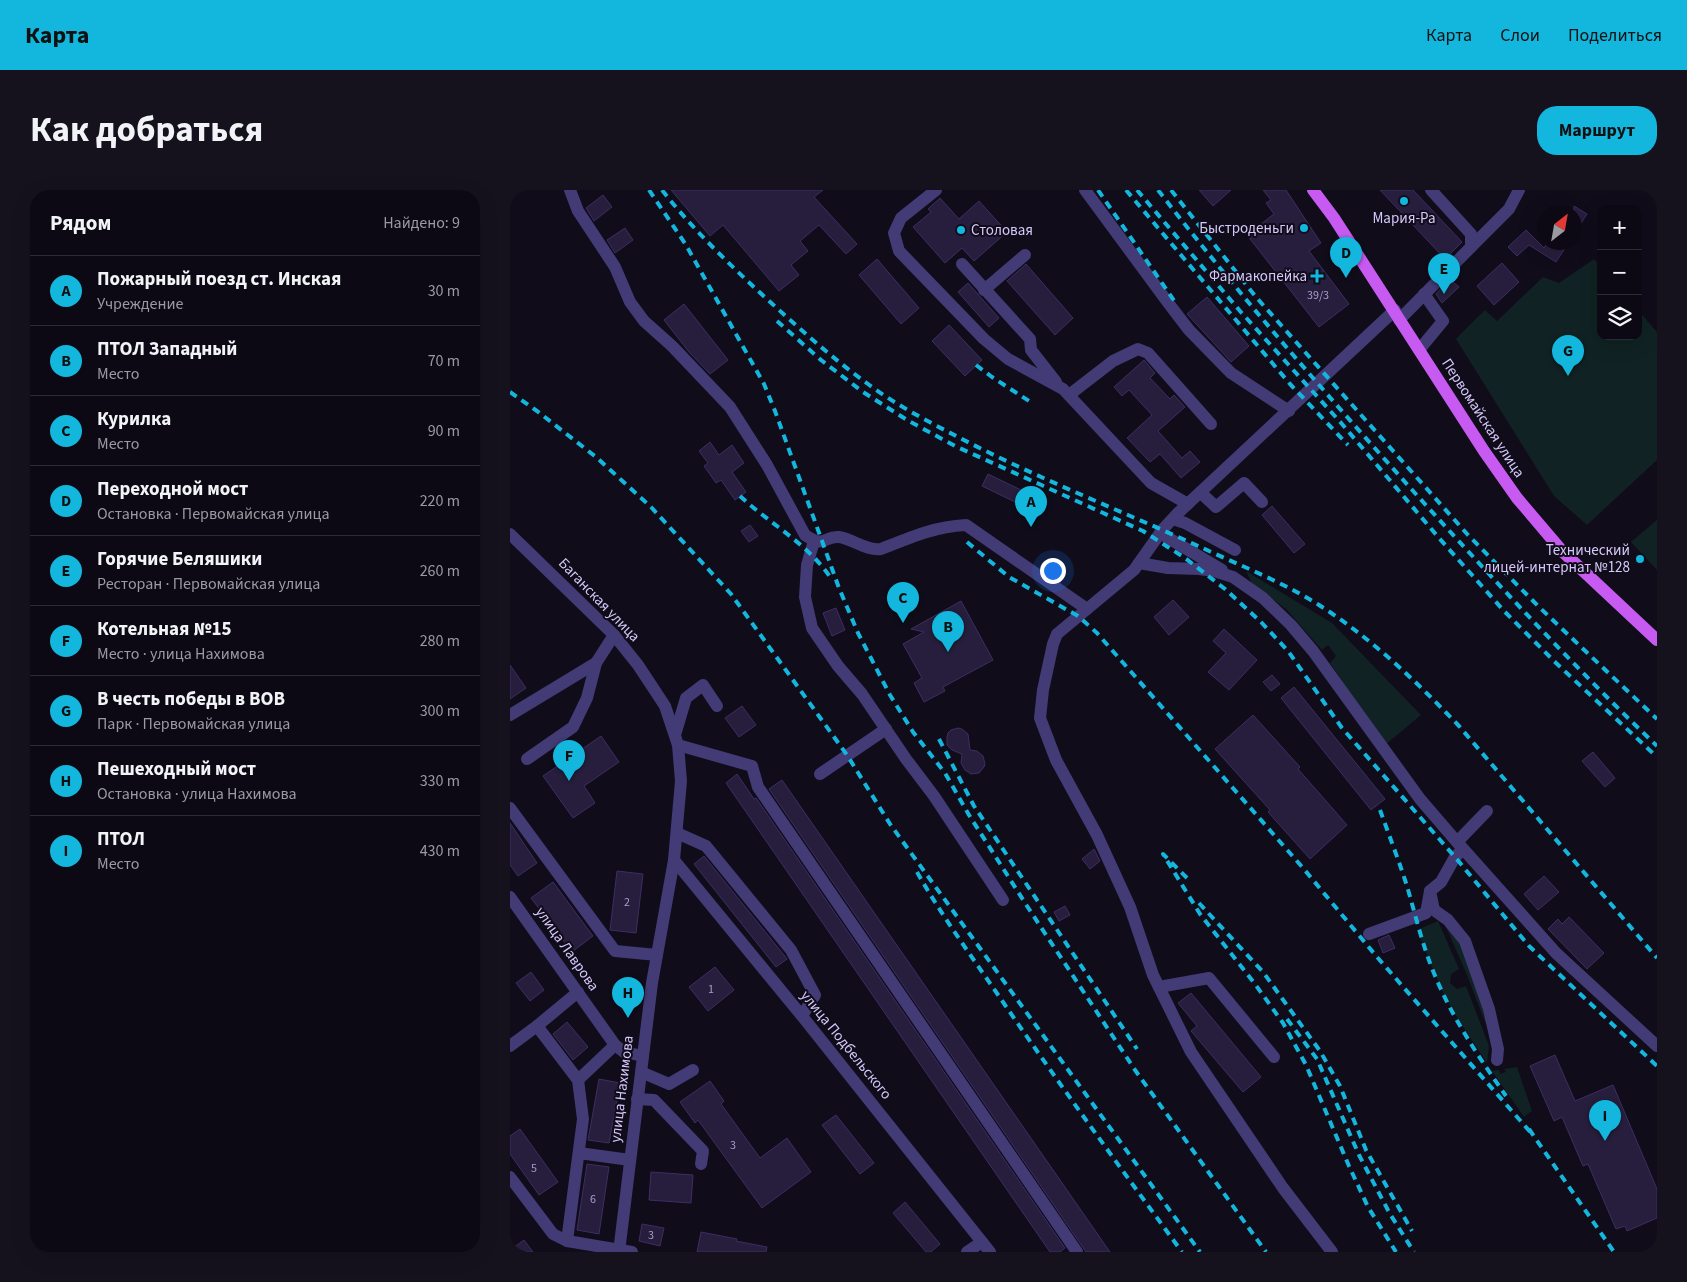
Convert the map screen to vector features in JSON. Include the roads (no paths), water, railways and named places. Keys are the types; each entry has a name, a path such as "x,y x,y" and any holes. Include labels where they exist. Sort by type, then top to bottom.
{"main road":[{"name":"Первомайская улица","path":"1317,192 1418,350 1517,498 1562,551 1657,640"}],"street":[{"path":"570,190 578,212 615,267 630,302 644,321 672,346 730,407 767,465 806,535 814,541 822,542 838,537 873,550 881,549 924,532 966,525 1087,609"},
{"path":"936,190 901,218 894,233 899,251 984,339 1008,359 1065,391"},
{"path":"1086,190 1189,330 1231,374 1289,411"},
{"path":"1431,190 1471,234 1472,247"},
{"path":"1332,1252 1283,1188 1191,1052 1153,974 1130,907 1097,835 1056,760 1040,718 1043,690 1057,634 1134,570 1160,533 1188,504 1289,411 1397,315 1424,294 1509,208 1520,190"},
{"path":"984,290 1025,255"},
{"path":"962,264 1030,339 1031,350 1065,391 1151,483 1188,504"},
{"path":"1418,350 1443,321 1424,294"},
{"path":"1065,391 1113,361 1138,349 1148,353 1211,424"},
{"path":"1201,493 1216,507 1244,483 1262,502"},
{"path":"1173,519 1185,523 1234,550"},
{"path":"1160,533 1233,577 1263,598 1291,624 1313,651 1424,803 1460,846 1556,954 1657,1046"},
{"name":"Баганская улица","path":"510,534 614,635 638,665 665,706 677,740 682,781"},
{"path":"814,541 808,565 805,596 812,628 838,666 862,694 934,796 1003,900"},
{"path":"1138,563 1168,568 1214,571 1233,577"},
{"path":"527,759 573,727 588,698 596,662 614,635"},
{"path":"510,715 596,662"},
{"path":"717,706 703,684 686,698 677,740 752,766 758,787 1075,1251"},
{"path":"820,774 886,729"},
{"name":"улица Нахимова","path":"623,1251 630,1160 652,983 674,860 682,781"},
{"path":"510,808 615,951 657,955"},
{"path":"1369,934 1426,913 1430,891 1441,882 1460,846 1487,811"},
{"path":"677,833 706,846 791,950 814,995 802,1016"},
{"name":"улица Подбельского","path":"674,860 802,1016 986,1247"},
{"path":"1430,891 1434,910 1448,920 1465,941 1489,1009 1498,1049 1497,1060"},
{"name":"улица Лаврова","path":"510,897 615,1044 624,1052 643,1056"},
{"path":"1159,987 1209,978 1274,1057"},
{"path":"510,1046 578,992"},
{"path":"537,1026 578,1080 583,1119 567,1241"},
{"path":"578,1080 615,1044"},
{"path":"641,1072 669,1084 693,1070"},
{"path":"638,1099 654,1100 703,1151 701,1164"},
{"path":"579,1153 630,1160"},
{"path":"510,1177 553,1234 567,1241 623,1251"},
{"path":"967,1252 986,1247"}],"railway":[{"path":"649,190 686,245 764,384 839,588 858,633 890,695 913,732 945,773 969,815 1027,906 1135,1070 1266,1252"},
{"path":"662,190 695,229 756,289 824,350 890,399 936,426 1022,468 1279,583 1319,605 1357,632 1410,677 1459,726 1657,958"},
{"path":"1098,190 1175,302"},
{"path":"1126,190 1290,384 1348,445"},
{"path":"1137,190 1240,311 1342,424 1505,612 1556,663 1657,757"},
{"path":"1158,190 1283,344 1414,492 1564,653 1657,746"},
{"path":"1171,190 1256,297 1468,535 1539,607 1657,719"},
{"path":"777,321 821,360 863,392 907,420 955,446 1143,531 1185,558 1225,589 1261,622 1288,651 1342,728 1455,857 1529,946 1657,1066"},
{"path":"976,365 1029,401"},
{"path":"510,392 596,457 651,507 731,594 847,755 890,824 1200,1252"},
{"path":"740,496 801,545 823,567 832,580"},
{"path":"967,542 1009,577 1078,616 1097,633 1532,1134"},
{"path":"939,739 974,806 1137,1049"},
{"path":"1380,810 1404,877 1431,967 1459,1024 1506,1096"},
{"path":"1187,878 1163,854 1200,914 1283,1023 1306,1065 1368,1207 1396,1252"},
{"path":"917,872 948,923 1092,1129 1182,1252"},
{"path":"1199,903 1263,972 1320,1051 1340,1086 1366,1150 1412,1231"},
{"path":"1287,1019 1317,1059 1359,1155 1390,1214 1414,1252"},
{"path":"1529,1129 1614,1252"}],"place":[{"name":"Мария-Ра","path":"1404,201"},
{"name":"Быстроденьги","path":"1304,228"},
{"name":"Столовая","path":"961,230"},
{"name":"Фармакопейка","path":"1317,276"},
{"name":"Переходной мост","path":"1346,278"},
{"name":"Горячие Беляшики","path":"1444,294"},
{"name":"В честь победы в ВОВ","path":"1568,376"},
{"name":"Пожарный поезд ст. Инская","path":"1031,527"},
{"name":"Технический лицей-интернат №128","path":"1640,559"},
{"name":"Курилка","path":"903,623"},
{"name":"ПТОЛ Западный","path":"948,652"},
{"name":"Котельная №15","path":"569,781"},
{"name":"Пешеходный мост","path":"628,1018"},
{"name":"ПТОЛ","path":"1605,1141"}]}
